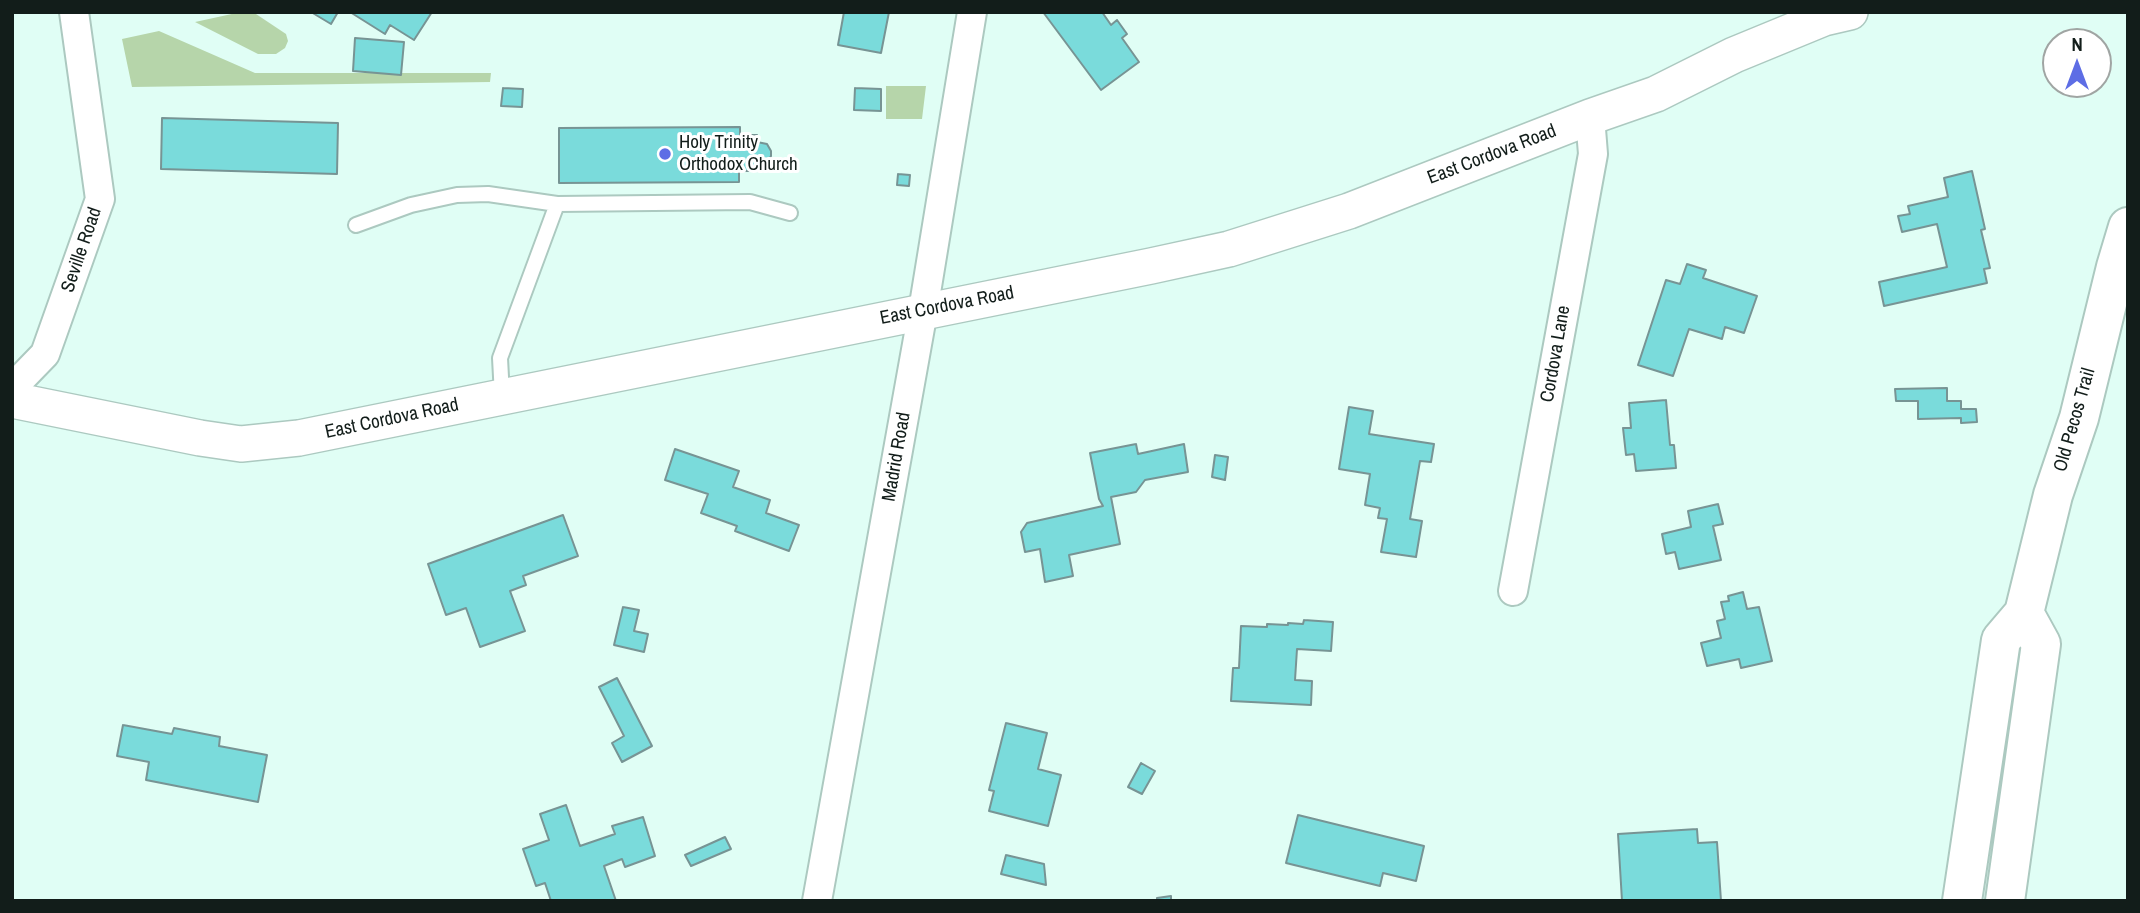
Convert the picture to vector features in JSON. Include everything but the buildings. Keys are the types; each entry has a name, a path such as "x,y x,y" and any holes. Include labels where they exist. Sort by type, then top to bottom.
{"main road":[{"name":"Old Pecos Trail","path":"1962,901 2001,639 2024,612 2053,495 2079,418 2128,227"},
{"path":"2005,901 2041,644 2024,612"}],"street":[{"name":"Seville Road","path":"12,388 45,354 100,200 74,12"},
{"name":"Madrid Road","path":"817,901 923,311 972,12"},
{"name":"East Cordova Road","path":"12,400 241,444 299,438 1229,249 1349,211 1656,94 1734,55 1824,18 1850,12"},
{"name":"Cordova Lane","path":"1513,591 1593,155 1590,117"}],"lane":[{"path":"356,225 411,205 457,195 488,194 557,204 750,202 790,213"},
{"path":"502,397 499,358 557,204"}],"green space":[{"path":"253,12 286,34 288,41 285,48 276,54 258,54 195,22"},
{"path":"159,31 255,73 491,73 490,82 132,87 122,39"},
{"path":"886,86 926,86 922,119 886,119"}],"place":[{"name":"Holy Trinity Orthodox Church","path":"665,154"}]}
